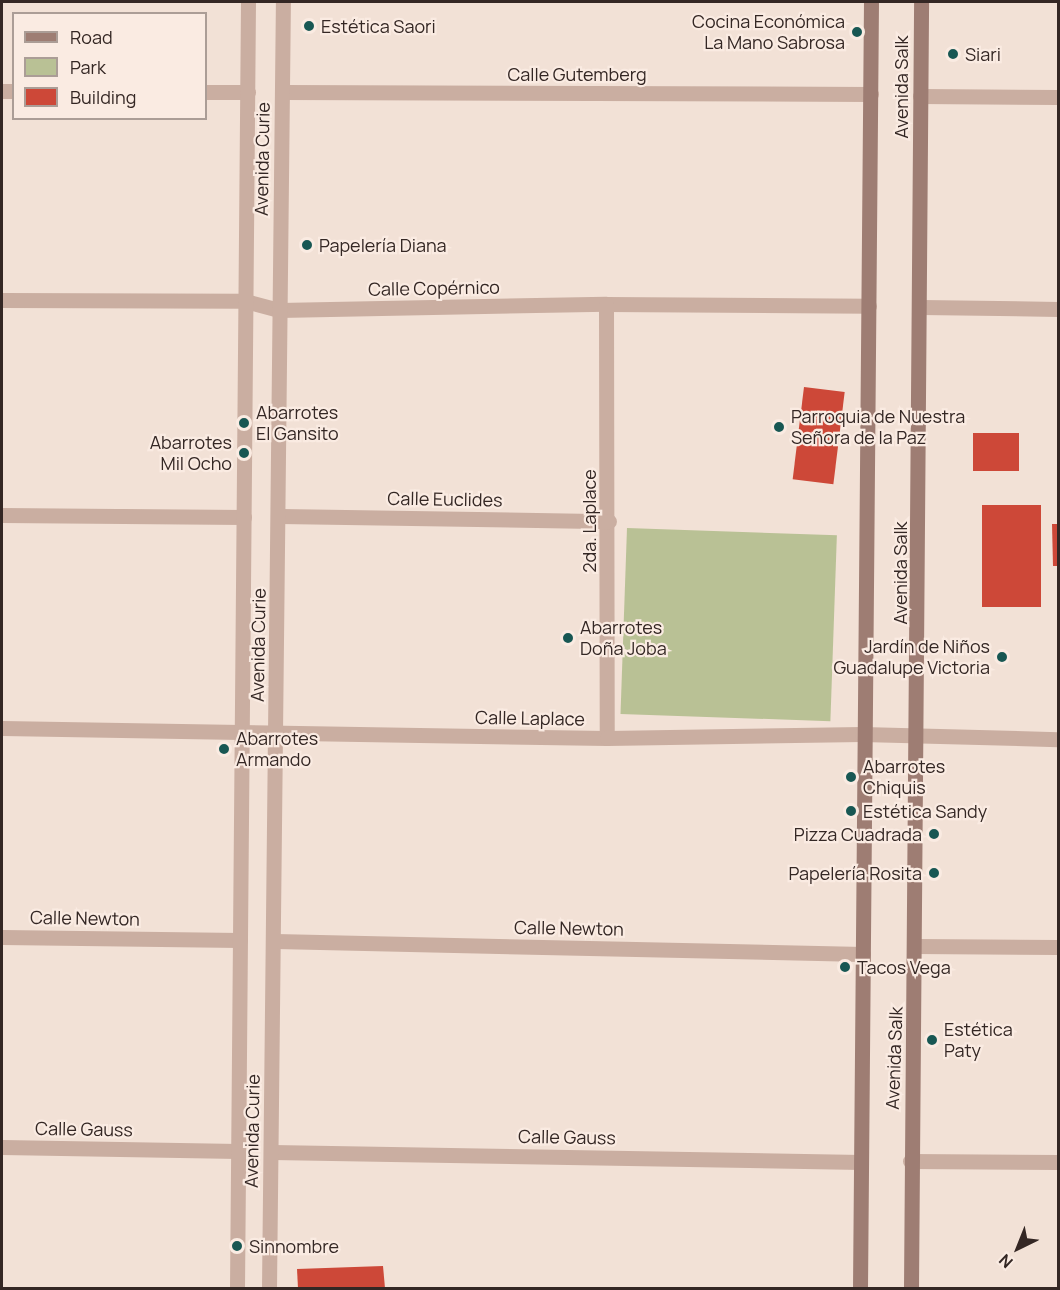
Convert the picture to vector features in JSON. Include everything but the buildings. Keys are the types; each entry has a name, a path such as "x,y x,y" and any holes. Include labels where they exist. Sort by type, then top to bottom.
{"main road":[{"name":"Avenida Salk","path":"860,1288 862,734 871,2"},
{"name":"Avenida Salk","path":"911,1288 910,1161 919,735 921,2"}],"street":[{"name":"Avenida Curie","path":"237,1288 248,2"},
{"name":"Avenida Curie","path":"269,1288 275,941 275,735 280,516 279,310 283,2"},
{"path":"207,92 248,92"},
{"name":"Calle Gutemberg","path":"283,92 871,94"},
{"path":"920,96 1059,97"},
{"name":"Calle Copérnico","path":"2,300 245,301 279,310 606,304 869,306"},
{"name":"2da. Laplace","path":"606,304 609,521 607,738"},
{"path":"921,307 1059,309"},
{"path":"2,515 244,517"},
{"name":"Calle Euclides","path":"280,516 609,521"},
{"name":"Calle Laplace","path":"2,728 275,735 607,738 862,734 1059,739"},
{"name":"Calle Newton","path":"2,937 240,939"},
{"name":"Calle Newton","path":"275,941 863,954"},
{"path":"916,946 1059,947"},
{"name":"Calle Gauss","path":"2,1147 238,1151"},
{"name":"Calle Gauss","path":"272,1152 861,1162"},
{"path":"910,1161 1059,1162"}],"green space":[{"path":"627,528 837,535 830,721 621,714"}],"place":[{"name":"Estética Saori","path":"309,26"},
{"name":"Cocina Económica La Mano Sabrosa","path":"857,32"},
{"name":"Siari","path":"953,54"},
{"name":"Papelería Diana","path":"307,245"},
{"name":"Abarrotes El Gansito","path":"244,423"},
{"name":"Parroquia de Nuestra Señora de la Paz","path":"779,427"},
{"name":"Abarrotes Mil Ocho","path":"244,453"},
{"name":"Abarrotes Doña Joba","path":"568,638"},
{"name":"Jardín de Niños Guadalupe Victoria","path":"1002,657"},
{"name":"Abarrotes Armando","path":"224,749"},
{"name":"Abarrotes Chiquis","path":"851,777"},
{"name":"Estética Sandy","path":"851,811"},
{"name":"Pizza Cuadrada","path":"934,834"},
{"name":"Papelería Rosita","path":"934,873"},
{"name":"Tacos Vega","path":"845,967"},
{"name":"Estética Paty","path":"932,1040"},
{"name":"Sinnombre","path":"237,1246"}]}
